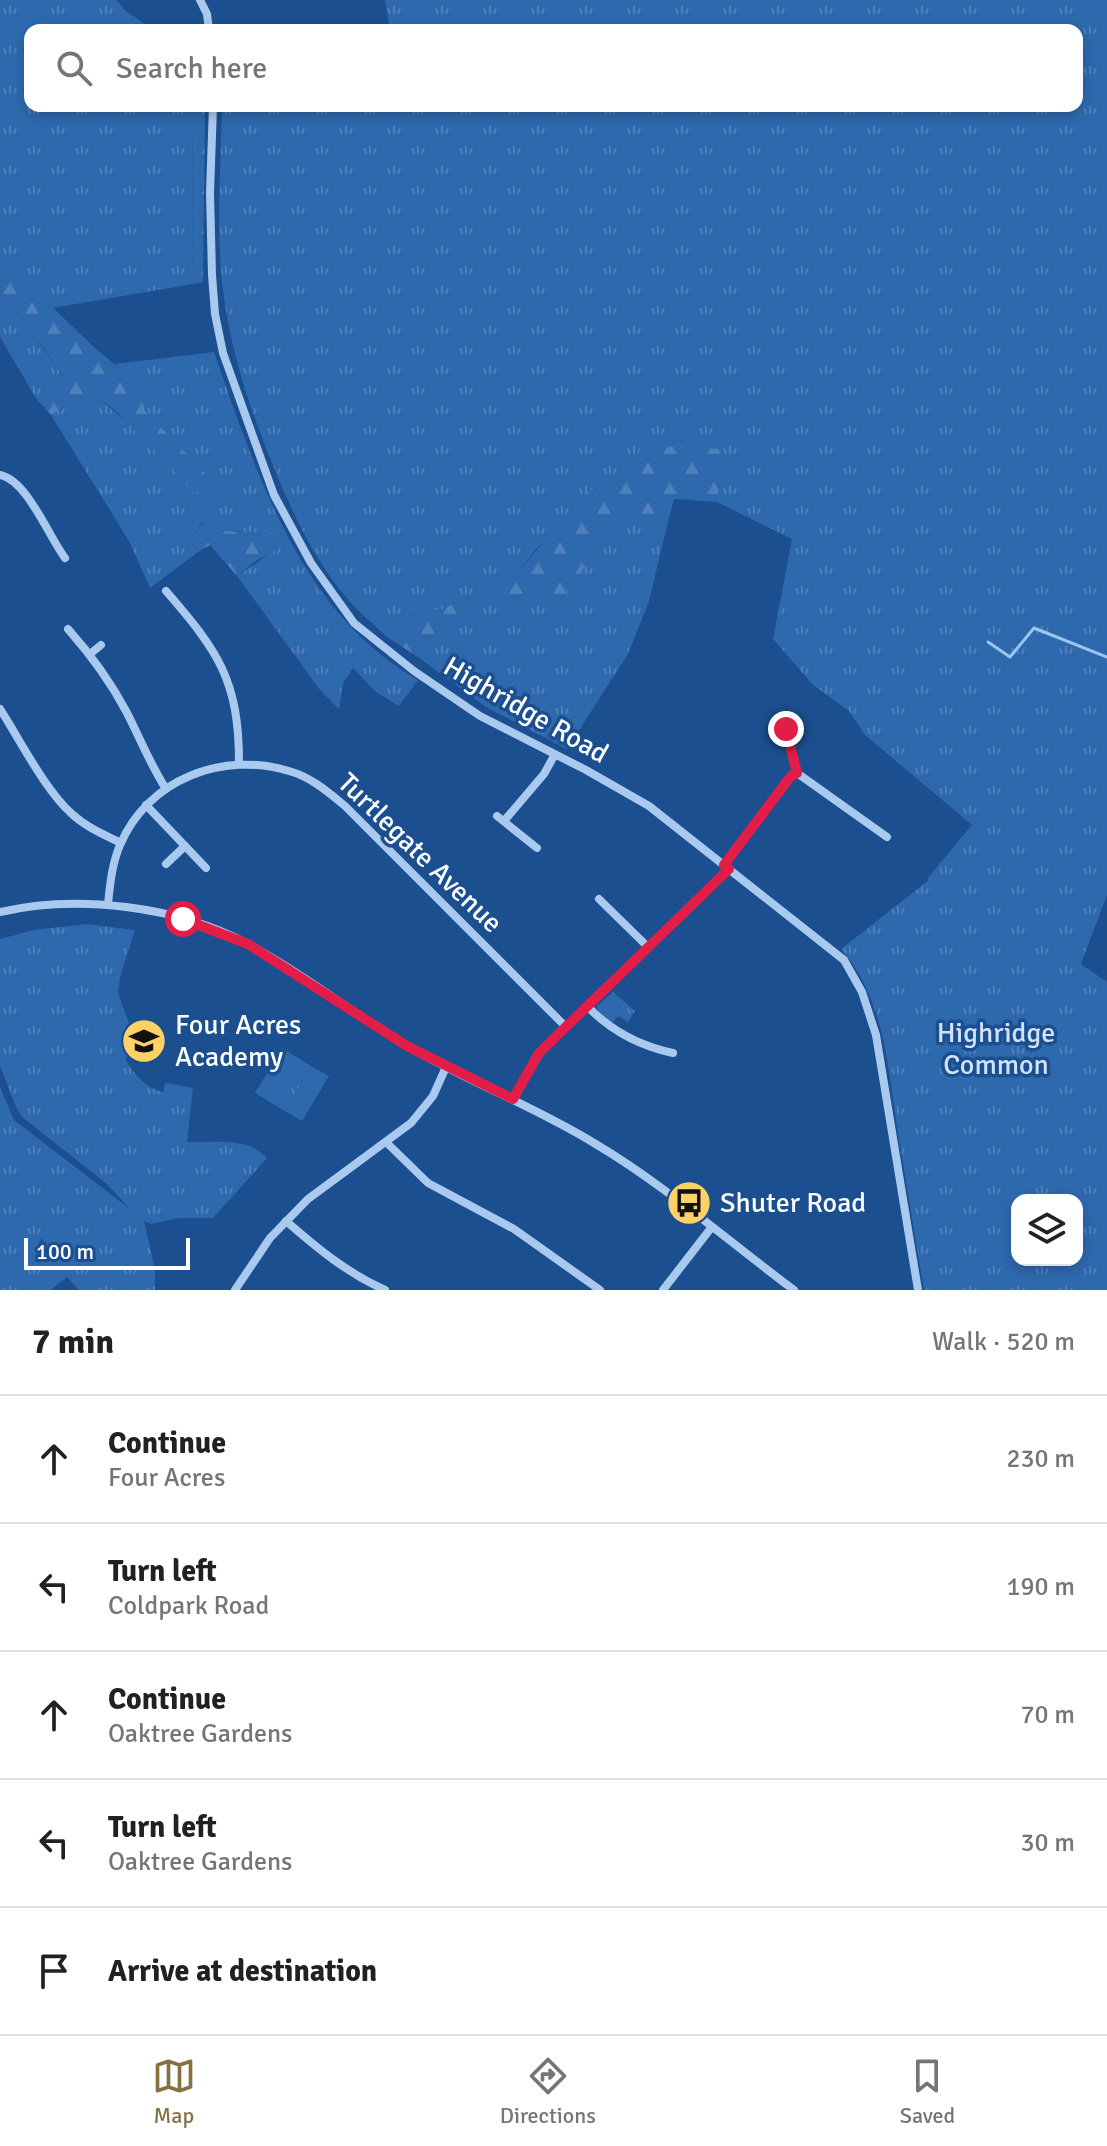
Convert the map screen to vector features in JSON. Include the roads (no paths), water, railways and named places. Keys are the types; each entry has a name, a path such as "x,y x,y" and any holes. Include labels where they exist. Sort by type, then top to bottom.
{"street":[{"path":"200,0 208,24"},
{"name":"Highridge Road","path":"213,112 210,193 215,314 227,367 274,495 311,563 354,623 414,671 480,716 649,806 833,949 849,967 862,992 876,1035 918,1290"},
{"path":"0,475 19,485 65,558"},
{"path":"166,591 202,633 222,665 235,703 239,763"},
{"path":"68,629 90,654 127,713 144,753 166,789"},
{"path":"90,654 101,645"},
{"path":"0,709 70,812 89,827 121,843"},
{"path":"774,731 797,726"},
{"path":"786,729 797,773 887,837"},
{"path":"537,848 501,818 544,774 554,756"},
{"name":"Turtlegate Avenue","path":"108,904 110,880 121,843 146,805 166,789 200,771 239,763 291,771 328,791 565,1026"},
{"path":"513,1099 539,1053 726,867 791,776 797,773"},
{"path":"146,805 206,868"},
{"path":"166,864 185,846"},
{"path":"599,899 648,947"},
{"path":"0,912 50,904 108,904 183,919 248,944 407,1046 594,1143 794,1290"},
{"path":"587,1006 625,1037 673,1053"},
{"path":"235,1290 256,1256 286,1221 330,1180 387,1143 423,1110 446,1067"},
{"path":"387,1143 428,1183 514,1229 600,1290"},
{"path":"286,1221 325,1255 385,1290"},
{"path":"663,1290 711,1228"}],"waterway":[{"path":"988,642 1010,657 1034,628 1107,657"}],"place":[{"name":"Four Acres Academy","path":"144,1041"},
{"name":"Shuter Road","path":"689,1203"}],"park label":[{"name":"Highridge Common","path":"996,1049"}]}
